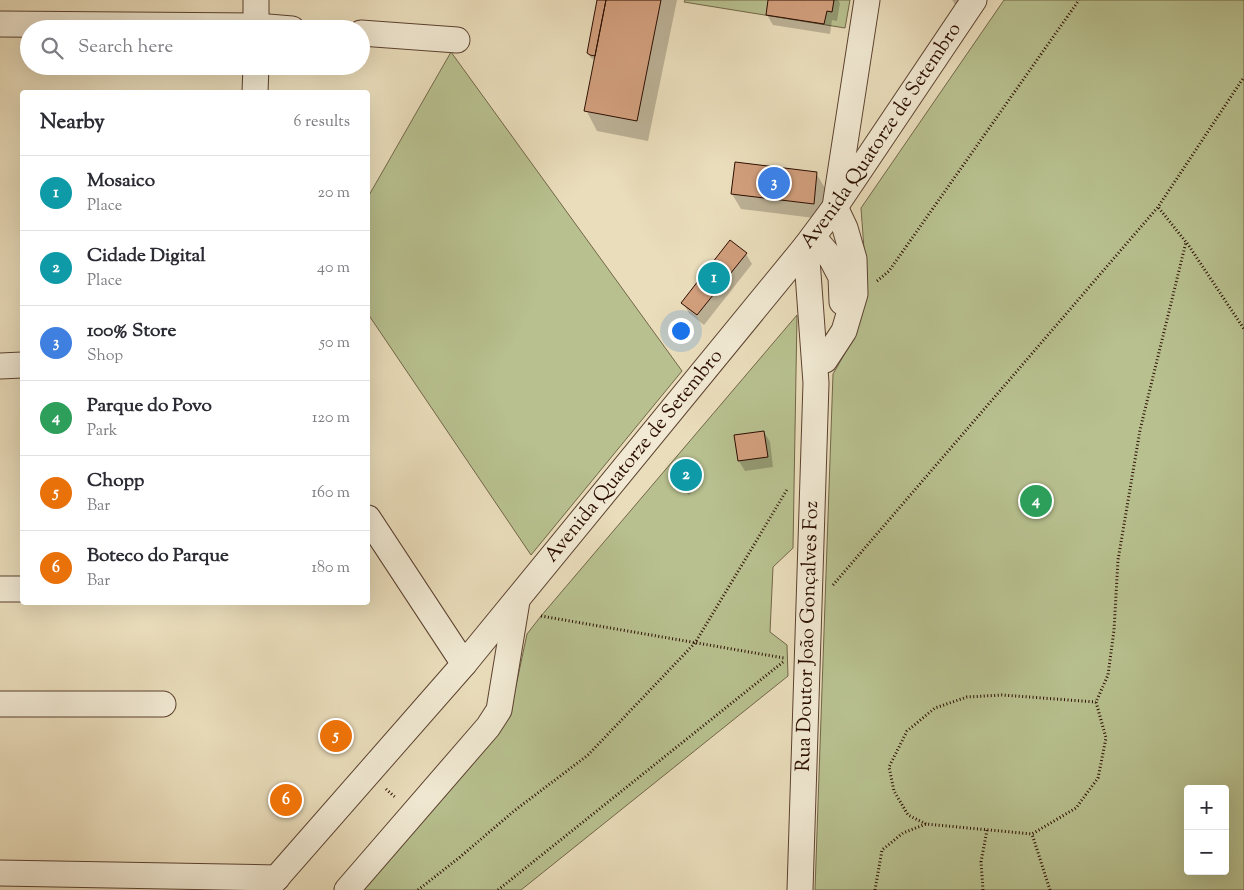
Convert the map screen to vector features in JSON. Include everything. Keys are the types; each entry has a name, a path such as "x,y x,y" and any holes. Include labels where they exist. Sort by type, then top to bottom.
{"street":[{"path":"256,0 256,20"},
{"path":"820,371 844,331 855,294 854,259 845,228 835,207 867,0"},
{"name":"Avenida Quatorze de Setembro","path":"272,884 464,664 810,241 835,207 974,0"},
{"path":"0,24 20,24"},
{"path":"370,34 456,40"},
{"path":"255,90 256,75"},
{"name":"Rua Doutor João Gonçalves Foz","path":"800,890 820,371 810,241"},
{"name":"Rua Doutor João Gonçalves Foz","path":"810,241 831,258 841,277 843,301 836,329 820,371"},
{"path":"0,366 20,365"},
{"path":"370,521 464,664"},
{"path":"0,589 20,589"},
{"path":"347,890 488,727 499,710 517,598"},
{"path":"0,704 163,704"},
{"path":"0,874 272,884"}],"path":[{"path":"875,284 889,271 1079,0"},
{"path":"831,587 1158,207 1244,77"},
{"path":"1158,207 1186,242 1244,329"},
{"path":"1096,702 1002,695 967,697 935,708 907,730 889,767 894,791 908,815 926,824 1032,834 1076,808 1098,778 1106,738 1096,702 1108,675 1114,630 1118,560 1140,430 1186,242"},
{"path":"418,890 514,811 588,756 696,643 790,485"},
{"path":"498,890 787,659 541,616"},
{"path":"874,890 882,850 903,834 926,824"},
{"path":"983,890 981,862 987,830"},
{"path":"1032,834 1050,890"}],"green space":[{"path":"685,0 850,0 845,28 684,2"},
{"path":"1004,0 1244,0 1244,890 815,890 833,374 856,334 867,290 861,208"},
{"path":"451,52 682,371 531,555 370,317 370,194"},
{"path":"797,315 793,548 773,567 770,632 787,645 788,676 521,890 352,890 510,714 527,634"}],"building":[{"path":"597,0 606,0 595,56 587,53"},
{"path":"606,0 661,0 637,121 584,111"},
{"path":"768,0 834,0 832,12 827,11 824,24 766,15"},
{"path":"735,162 817,172 814,204 731,194"},
{"path":"730,240 747,253 697,315 681,303"},
{"path":"764,431 768,457 738,461 734,435"},
{"path":"687,459 702,472 686,491 670,477"}],"place":[{"name":"100% Store","path":"774,183"},
{"name":"Mosaico","path":"714,278"},
{"name":"Cidade Digital","path":"686,475"},
{"name":"Parque do Povo","path":"1036,501"},
{"name":"Chopp","path":"336,736"},
{"name":"Boteco do Parque","path":"286,800"}]}
